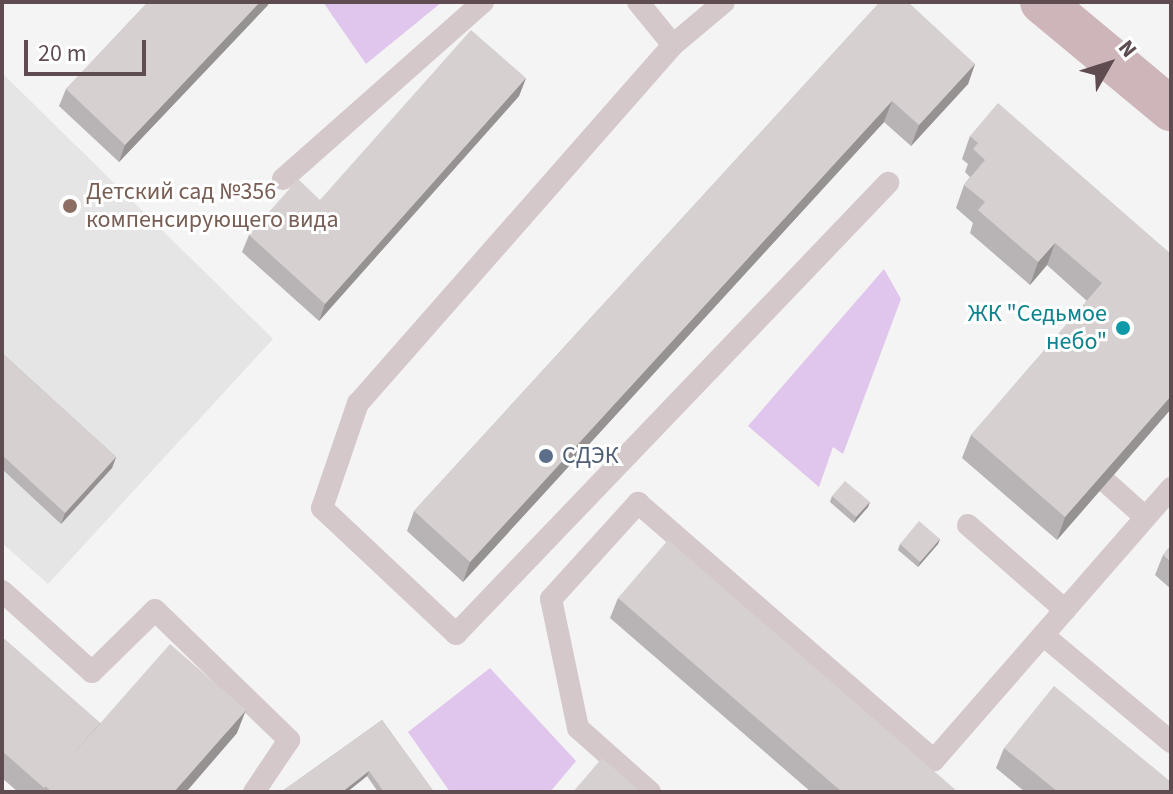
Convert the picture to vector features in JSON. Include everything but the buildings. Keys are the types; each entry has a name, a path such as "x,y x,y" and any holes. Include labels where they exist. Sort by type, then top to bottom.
{"main road":[{"path":"1042,2 1171,109"}],"lane":[{"path":"283,179 483,2"},
{"path":"638,2 673,45"},
{"path":"724,2 673,45 358,403 322,508 456,634 888,183"},
{"path":"1107,483 1145,517"},
{"path":"650,792 578,728 551,599 638,503 934,760 1171,488"},
{"path":"968,525 1065,610"},
{"path":"2,591 92,672 155,610 289,740 254,792"},
{"path":"1043,635 1171,742"}],"shaded area":[{"path":"323,2 442,2 366,64"},
{"name":"Детский сад №356 компенсирующего вида","path":"2,73 273,339 48,584 2,543"},
{"path":"884,269 901,299 843,454 833,447 819,487 748,426"},
{"path":"490,668 576,761 550,792 450,792 408,732"}],"place":[{"name":"Детский сад №356 компенсирующего вида","path":"70,206"},
{"name":"ЖК \"Седьмое небо\"","path":"1123,328"},
{"name":"СДЭК","path":"546,456"}]}
